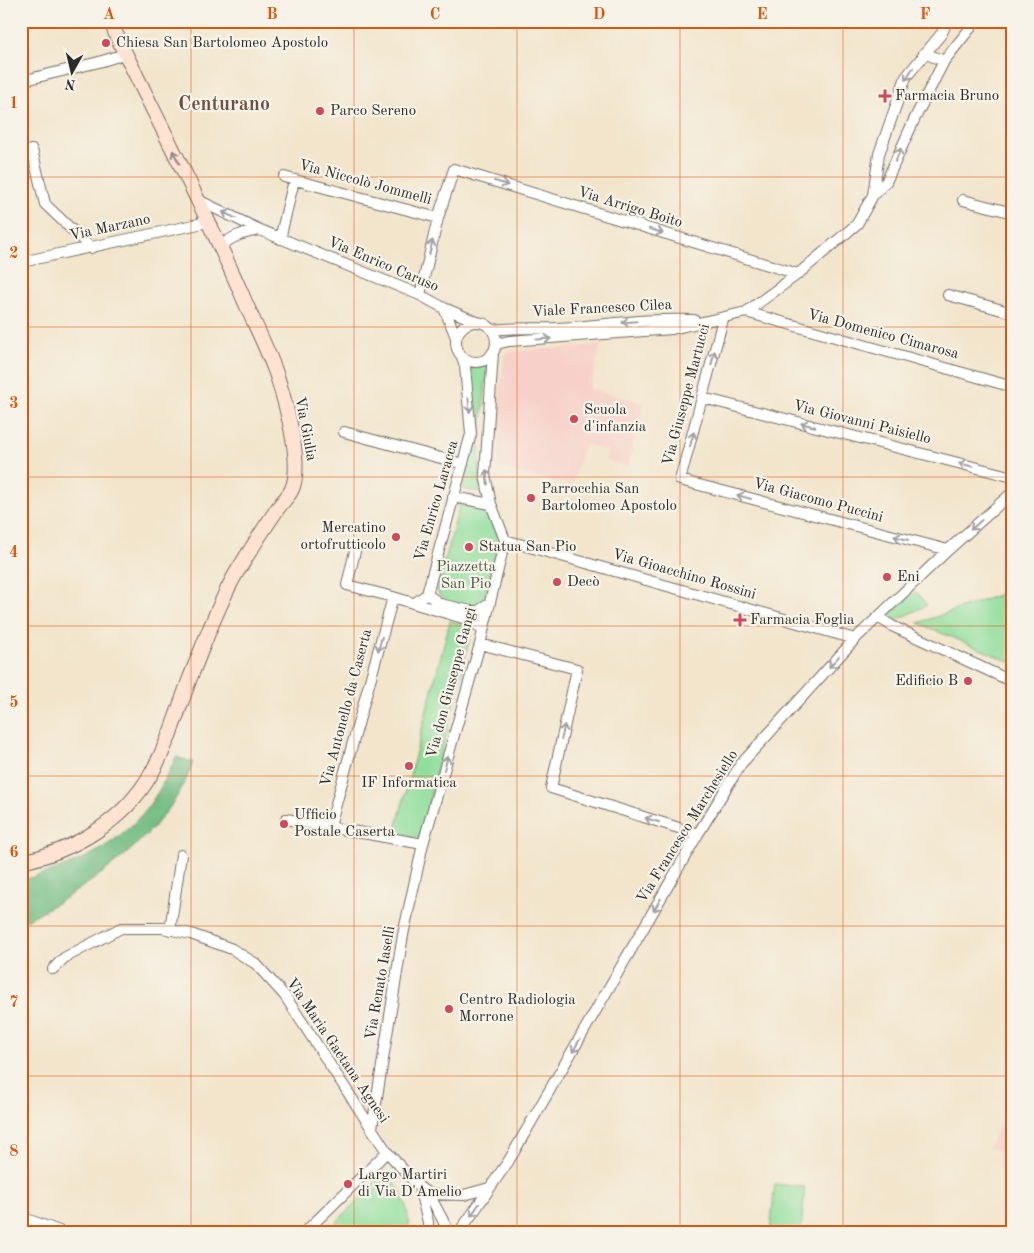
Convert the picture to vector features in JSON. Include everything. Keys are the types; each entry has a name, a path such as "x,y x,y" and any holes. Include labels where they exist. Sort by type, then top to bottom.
{"main road":[{"name":"Via Giulia","path":"21,862 39,858 70,846 97,831 119,814 143,787 159,759 210,630 234,577 278,507 292,490 297,467 294,445 277,377 220,247 125,54 111,21"}],"street":[{"name":"Viale Francesco Cilea","path":"873,196 879,154 906,77 942,33 947,21"},
{"name":"Viale Francesco Cilea","path":"492,330 506,328 555,328 667,319 712,320 723,319 746,312 798,274 857,224 873,196 886,182 915,118 944,61 976,21"},
{"path":"924,53 944,61"},
{"path":"21,81 125,54"},
{"path":"21,152 32,150 45,204 91,248"},
{"name":"Via Arrigo Boito","path":"438,218 454,169 798,274"},
{"name":"Via Niccolò Jommelli","path":"280,237 289,179 438,218"},
{"name":"Via Enrico Caruso","path":"198,200 260,230 420,295 444,308 456,338"},
{"path":"962,200 1013,213"},
{"path":"420,295 438,218"},
{"name":"Via Marzano","path":"21,255 26,261 208,222"},
{"path":"220,247 236,235 260,230"},
{"path":"948,295 1013,313"},
{"path":"444,308 488,325 492,330 494,348 486,475 491,504 505,540"},
{"name":"Via Domenico Cimarosa","path":"746,312 1013,387"},
{"name":"Via Giuseppe Martucci","path":"680,480 723,319"},
{"name":"Viale Francesco Cilea","path":"494,348 509,341 609,332 672,329 712,320"},
{"path":"475,321 462,326 456,338 458,351 462,357 475,362 488,358 494,348"},
{"name":"Via Enrico Laracca","path":"427,594 471,434 465,366 462,357"},
{"name":"Via Giovanni Paisiello","path":"703,398 1013,477"},
{"path":"344,432 463,464"},
{"name":"Via Giacomo Puccini","path":"680,480 948,550"},
{"name":"Via Francesco Marchesiello","path":"459,1232 508,1162 698,834 742,764 855,639 948,550 1013,492"},
{"path":"453,497 491,504"},
{"name":"Via don Giuseppe Gangi","path":"423,844 480,644 505,540"},
{"name":"Via Gioacchino Rossini","path":"505,540 855,639"},
{"path":"355,552 347,586 415,603 472,621 483,631"},
{"path":"415,603 427,594 440,604 471,611 478,611 489,604"},
{"name":"Via Antonello da Caserta","path":"330,826 393,597"},
{"path":"878,617 892,626 1013,682"},
{"path":"480,644 577,669 551,788 698,834"},
{"path":"286,819 423,844"},
{"name":"Via Renato Iaselli","path":"372,1128 403,935 423,844"},
{"path":"170,930 181,855"},
{"name":"Via Maria Gaetana Agnesi","path":"53,969 64,958 121,928 170,930 191,934 232,949 256,964 285,996 387,1152 429,1194 448,1232"},
{"path":"305,1232 387,1152"},
{"path":"420,1187 428,1222 428,1232"},
{"path":"429,1194 464,1195 489,1188"},
{"path":"21,1218 59,1232"},
{"path":"439,1232 448,1232"}],"shaded area":[{"path":"601,345 589,389 644,403 628,466 605,460 608,450 584,444 572,484 567,485 499,468 499,435 494,430 505,352"},
{"path":"1013,1100 1013,1156 988,1147"}],"green space":[{"path":"488,364 479,443 481,492 463,489 475,434 470,365 481,366"},
{"name":"Piazzetta San Pio","path":"460,504 486,509 499,539 483,603 470,607 444,601 437,591"},
{"path":"1013,590 1013,663 918,623"},
{"path":"916,592 927,605 893,622 884,617"},
{"path":"450,621 473,626 420,838 395,833"},
{"path":"176,757 193,762 182,788 166,812 146,835 124,856 99,875 48,908 21,921 21,880 52,871 82,859 122,834 141,816 153,800"},
{"path":"386,1171 397,1186 406,1206 409,1232 327,1232"},
{"path":"775,1184 805,1187 801,1232 770,1232"}],"place":[{"name":"Chiesa San Bartolomeo Apostolo","path":"106,43"},
{"name":"Farmacia Bruno","path":"885,96"},
{"name":"Parco Sereno","path":"320,111"},
{"name":"Scuola d'infanzia","path":"574,419"},
{"name":"Parrocchia San Bartolomeo Apostolo","path":"531,498"},
{"name":"Mercatino ortofrutticolo","path":"396,537"},
{"name":"Statua San Pio","path":"469,547"},
{"name":"Eni","path":"887,577"},
{"name":"Decò","path":"557,582"},
{"name":"Farmacia Foglia","path":"740,620"},
{"name":"Edificio B","path":"968,681"},
{"name":"IF Informatica","path":"409,766"},
{"name":"Ufficio Postale Caserta","path":"284,824"},
{"name":"Centro Radiologia Morrone","path":"449,1009"},
{"name":"Largo Martiri di Via D'Amelio","path":"348,1184"}],"district":[{"name":"Centurano","path":"224,105"}]}
